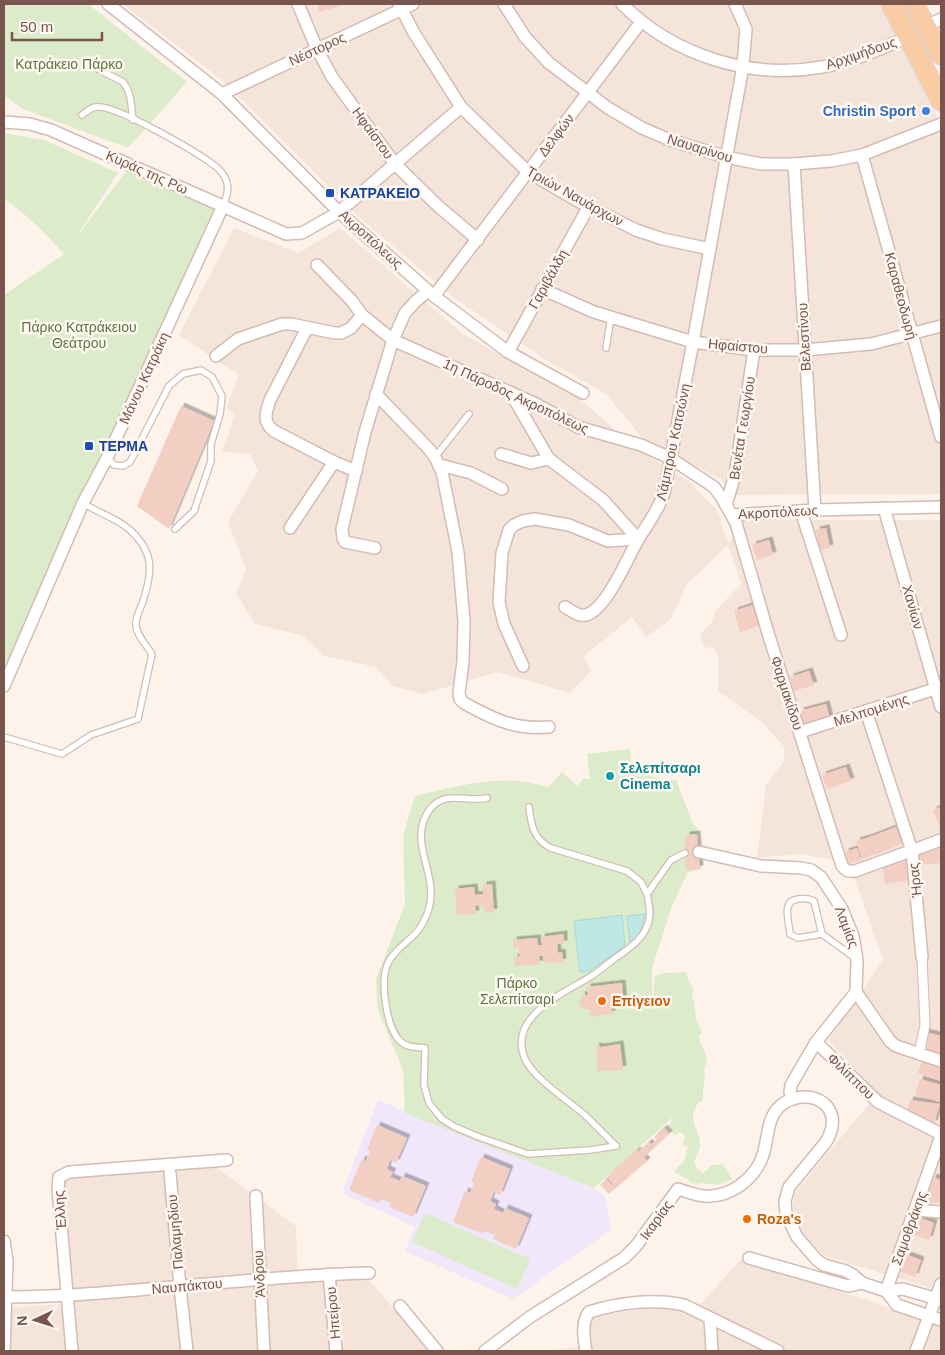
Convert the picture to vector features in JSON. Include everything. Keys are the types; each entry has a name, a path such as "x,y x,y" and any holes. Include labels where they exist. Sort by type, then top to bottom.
{"main road":[{"path":"891,4 941,101"},
{"path":"914,4 934,22 941,55"}],"street":[{"name":"Ακροπόλεως","path":"108,4 222,94 339,212 431,293 508,352 583,393"},
{"name":"Ηφαίστου","path":"298,4 316,49 347,98 395,164 438,206 478,240"},
{"name":"Νέστορος","path":"222,94 400,6 413,4"},
{"name":"Ναυαρίνου","path":"504,4 525,37 541,55 559,72 621,116 642,128 684,145 726,157 761,164 831,161 862,155 941,124"},
{"name":"Αρχιμήδους","path":"622,4 642,22 673,43 720,61 743,66 796,70 821,67 871,53 908,37"},
{"name":"Λάμπρου Κατσώνη","path":"565,606 580,615 586,615 594,610 615,584 664,494 694,342 743,66 746,28 735,4"},
{"name":"Τριών Ναυάρχων","path":"400,6 414,33 462,108 528,172 636,230 663,239 710,250"},
{"name":"Δελφών","path":"375,548 349,544 343,538 342,530 376,394 393,340 405,313 416,301 431,293 478,240 642,22"},
{"path":"339,212 462,108"},
{"name":"Κυράς της Ρω","path":"4,122 30,124 51,130 286,234 302,233 339,212"},
{"name":"Καραθεοδωρή","path":"862,155 941,437"},
{"name":"Βελεστίνου","path":"794,164 815,510"},
{"name":"Μάνου Κατράκη","path":"4,686 83,503 107,458 223,206"},
{"name":"Γαριβάλδη","path":"508,352 589,206"},
{"name":"1η Πάροδος Ακροπόλεως","path":"316,265 352,301 362,315 393,340 536,404 578,428 641,446"},
{"name":"Ηφαίστου","path":"542,289 594,312 694,342 754,350 805,350 871,344 941,326"},
{"path":"216,356 238,339 277,326 291,324 341,333 351,328 362,315"},
{"path":"307,328 270,400 266,413 268,427 334,462 356,471"},
{"name":"Βενέτα Γεωργίου","path":"729,510 754,350"},
{"path":"510,392 549,459 603,500 638,539"},
{"path":"376,394 437,461 450,505 459,562 464,621 460,699 500,722 524,728 549,727"},
{"name":"Ακροπόλεως","path":"641,446 670,458 714,487 729,510 801,511 941,508"},
{"path":"501,454 531,463 549,459"},
{"path":"437,461 471,473 502,489"},
{"path":"290,528 334,462"},
{"name":"Χανίων","path":"884,508 939,688 941,707"},
{"name":"Φαρμακίδου","path":"729,510 840,860 845,870 855,871 912,851"},
{"path":"801,511 842,635"},
{"path":"523,666 504,624 499,602 502,553 508,530 523,521 542,520 569,525 608,541 638,539"},
{"name":"Μελπομένης","path":"800,732 939,688"},
{"name":"Ήρας","path":"866,712 912,851 922,957 925,1025 919,1054"},
{"path":"912,851 941,840"},
{"name":"Λαμίας","path":"699,852 761,866 811,870 821,877 842,909 853,936 857,960 856,992"},
{"path":"939,1299 903,1288 886,1291 862,1283 846,1271 824,1265 816,1260 802,1244 789,1222 784,1207 789,1187 826,1142 833,1128 828,1107 822,1102 810,1098 792,1099 791,1085 816,1042 856,992 890,1041 904,1050 941,1062"},
{"name":"Φιλίππου","path":"816,1042 878,1102 941,1135"},
{"name":"Ικαρίας","path":"485,1351 530,1318 624,1258 636,1246 678,1189 705,1196 721,1194 736,1189 758,1167 764,1153 773,1113 792,1099"},
{"name":"Σαμοθράκης","path":"886,1291 941,1135"},
{"name":"Έλλης","path":"72,1351 58,1189 60,1177 69,1172 227,1160"},
{"name":"Παλαμηδίου","path":"170,1173 187,1351"},
{"name":"Άνδρου","path":"256,1196 264,1351"},
{"path":"916,1210 941,1212"},
{"path":"4,1241 7,1261 4,1351"},
{"path":"749,1258 849,1286 862,1283"},
{"name":"Ναυπάκτου","path":"5,1297 180,1288 259,1279 369,1273"},
{"name":"Ηπείρου","path":"329,1274 336,1351"},
{"path":"916,1351 929,1316 939,1299 941,1284"},
{"path":"886,1291 897,1305 941,1320"},
{"path":"586,1351 583,1327 584,1319 589,1312 604,1307 652,1302 670,1302 684,1305 778,1351"},
{"path":"400,1306 437,1351"},
{"path":"710,1319 712,1351"}],"lane":[{"path":"94,67 123,82 126,86 129,92 133,120"},
{"path":"82,115 98,106 107,108 186,147 213,164 227,182 228,191 223,206"},
{"path":"606,348 611,317"},
{"path":"107,458 114,464 123,466 130,462 169,386 182,374 201,370 212,376 222,396 220,414 211,444 211,461 194,511 175,529"},
{"path":"437,461 469,414"},
{"path":"4,737 62,754 91,735 138,719 152,654 137,630 136,623 145,594 150,565 147,550 123,524 83,503"},
{"path":"487,798 478,800 450,797 442,800 430,809 422,827 420,837 421,849 429,870 432,892 429,909 415,934 393,954 387,964 386,1011 392,1030 401,1042 411,1047 425,1048 424,1085 429,1103 442,1119 455,1127 479,1138 528,1154 590,1150 616,1146 586,1116 533,1070 525,1059 523,1042 525,1028 531,1016 541,1007 597,973 638,940 646,930 649,920 650,910 647,894 640,882 627,871 556,850 543,844 534,833 529,807"},
{"path":"647,894 671,860 685,853"},
{"path":"822,934 798,938 790,934 787,908 791,900 804,898 814,901 822,934 857,960"}],"shaded area":[{"path":"123,4 879,4 941,124 941,494 730,495 721,479 643,439 606,394 543,358 453,297 361,219 223,81"},
{"path":"234,228 299,253 340,228 463,334 581,400 639,451 689,481 718,512 728,544 744,520 941,520 941,1291 825,1256 805,1237 793,1210 794,1194 878,1093 828,1040 883,960 849,863 801,854 757,858 766,785 784,761 784,747 762,722 718,691 718,656 714,647 705,648 700,634 712,622 716,610 741,584 728,545 687,584 670,620 646,637 632,617 584,656 591,671 570,693 498,672 423,694 392,686 376,667 324,656 303,636 255,624 236,593 246,569 228,522 258,471 250,454 222,452 235,415 226,408 239,375 179,335"},
{"path":"378,1100 594,1188 605,1196 611,1230 513,1299 405,1251 415,1227 342,1193"},
{"path":"216,1167 296,1226 298,1281 367,1277 429,1351 77,1351 61,1174"},
{"path":"740,1260 867,1300 941,1326 941,1351 549,1351 587,1345 587,1327 592,1315 702,1303"},
{"path":"63,1304 67,1351 4,1351 4,1308"}],"green space":[{"name":"Κατράκειο Πάρκο","path":"4,4 88,4 187,82 128,148 23,109 4,95"},
{"name":"Πάρκο Κατράκειου Θεάτρου","path":"4,133 44,140 118,173 74,240 131,165 223,206 31,624 4,666 4,295 64,254 28,218 4,199"},
{"name":"Πάρκο Σελεπίτσαρι","path":"630,749 632,774 676,780 693,824 697,828 702,869 688,872 672,906 652,968 652,994 653,997 655,976 665,973 686,972 694,990 692,996 695,1016 702,1032 699,1036 707,1059 704,1068 703,1101 699,1102 693,1115 700,1140 700,1147 694,1162 703,1173 712,1165 723,1164 732,1179 718,1185 700,1183 697,1185 674,1172 686,1157 686,1150 689,1148 683,1144 684,1135 680,1132 675,1135 672,1133 669,1127 673,1117 594,1188 405,1113 403,1070 378,1010 376,979 405,904 403,836 415,796 467,784 506,780 549,787 562,772 577,786 583,779 590,779 587,754"},
{"path":"425,1213 530,1259 517,1289 412,1242"}],"water":[{"path":"645,914 640,933 630,943 627,916"},
{"path":"622,915 625,946 589,971 580,972 574,921"}],"building":[{"path":"317,4 347,4 319,12"},
{"path":"181,406 214,421 169,529 137,506"},
{"path":"826,528 830,548 820,550 816,530"},
{"path":"769,540 773,555 757,560 752,545"},
{"path":"752,605 759,626 740,632 734,611"},
{"path":"809,671 814,685 794,691 790,677"},
{"path":"826,704 830,719 805,726 800,711"},
{"path":"846,767 851,781 827,789 822,775"},
{"path":"941,807 941,827 940,828 933,810"},
{"path":"896,827 902,844 874,855 867,838"},
{"path":"697,834 700,869 686,870 684,842 686,842 686,835"},
{"path":"867,838 873,855 862,859 856,841"},
{"path":"941,842 941,863 918,865 917,851"},
{"path":"857,848 861,860 849,864 845,852"},
{"path":"907,858 910,880 885,884 883,868"},
{"path":"492,884 494,912 485,913 484,905 475,906 476,914 457,915 455,889 474,887 475,895 483,894 483,885"},
{"path":"564,934 564,944 557,944 558,953 562,952 563,962 544,963 543,956 539,956 540,964 515,966 514,957 520,956 519,948 514,948 513,940 537,938 538,945 542,945 541,937"},
{"name":"Επίγειον","path":"622,983 624,1005 611,1006 612,1014 590,1017 590,1009 582,1009 582,1006 580,1007 579,999 582,999 581,995 588,995 587,987"},
{"path":"925,1032 941,1036 941,1057 927,1053"},
{"path":"620,1044 623,1069 603,1070 597,1073 597,1052 595,1046"},
{"path":"923,1059 941,1065 941,1081 918,1073"},
{"path":"920,1079 941,1085 940,1102 915,1095"},
{"path":"910,1100 940,1104 934,1124 907,1110"},
{"path":"377,1125 407,1138 396,1163 390,1160 387,1169 393,1172 390,1177 400,1181 402,1176 426,1186 413,1217 389,1207 391,1203 381,1199 379,1203 349,1190 362,1159 366,1161 370,1151 367,1150"},
{"path":"664,1128 669,1134 644,1157 639,1151 649,1142 651,1145 657,1140 654,1137"},
{"path":"637,1150 647,1161 616,1188 607,1177"},
{"path":"481,1157 510,1169 500,1195 494,1192 490,1201 496,1204 494,1209 503,1213 505,1208 529,1218 516,1249 493,1239 495,1235 484,1231 483,1234 453,1222 465,1191 470,1193 474,1183 471,1182"},
{"path":"933,1177 941,1180 941,1203 925,1202"},
{"path":"606,1179 615,1188 609,1194 600,1185"},
{"path":"920,1218 934,1223 929,1240 915,1235"},
{"path":"907,1255 921,1260 915,1277 901,1272"}],"place":[{"name":"Christin Sport","path":"926,111"},
{"name":"ΚΑΤΡΑΚΕΙΟ","path":"330,193"},
{"name":"ΤΕΡΜΑ","path":"89,446"},
{"name":"Σελεπίτσαρι Cinema","path":"610,776"},
{"name":"Επίγειον","path":"602,1001"},
{"name":"Roza's","path":"747,1219"}]}
